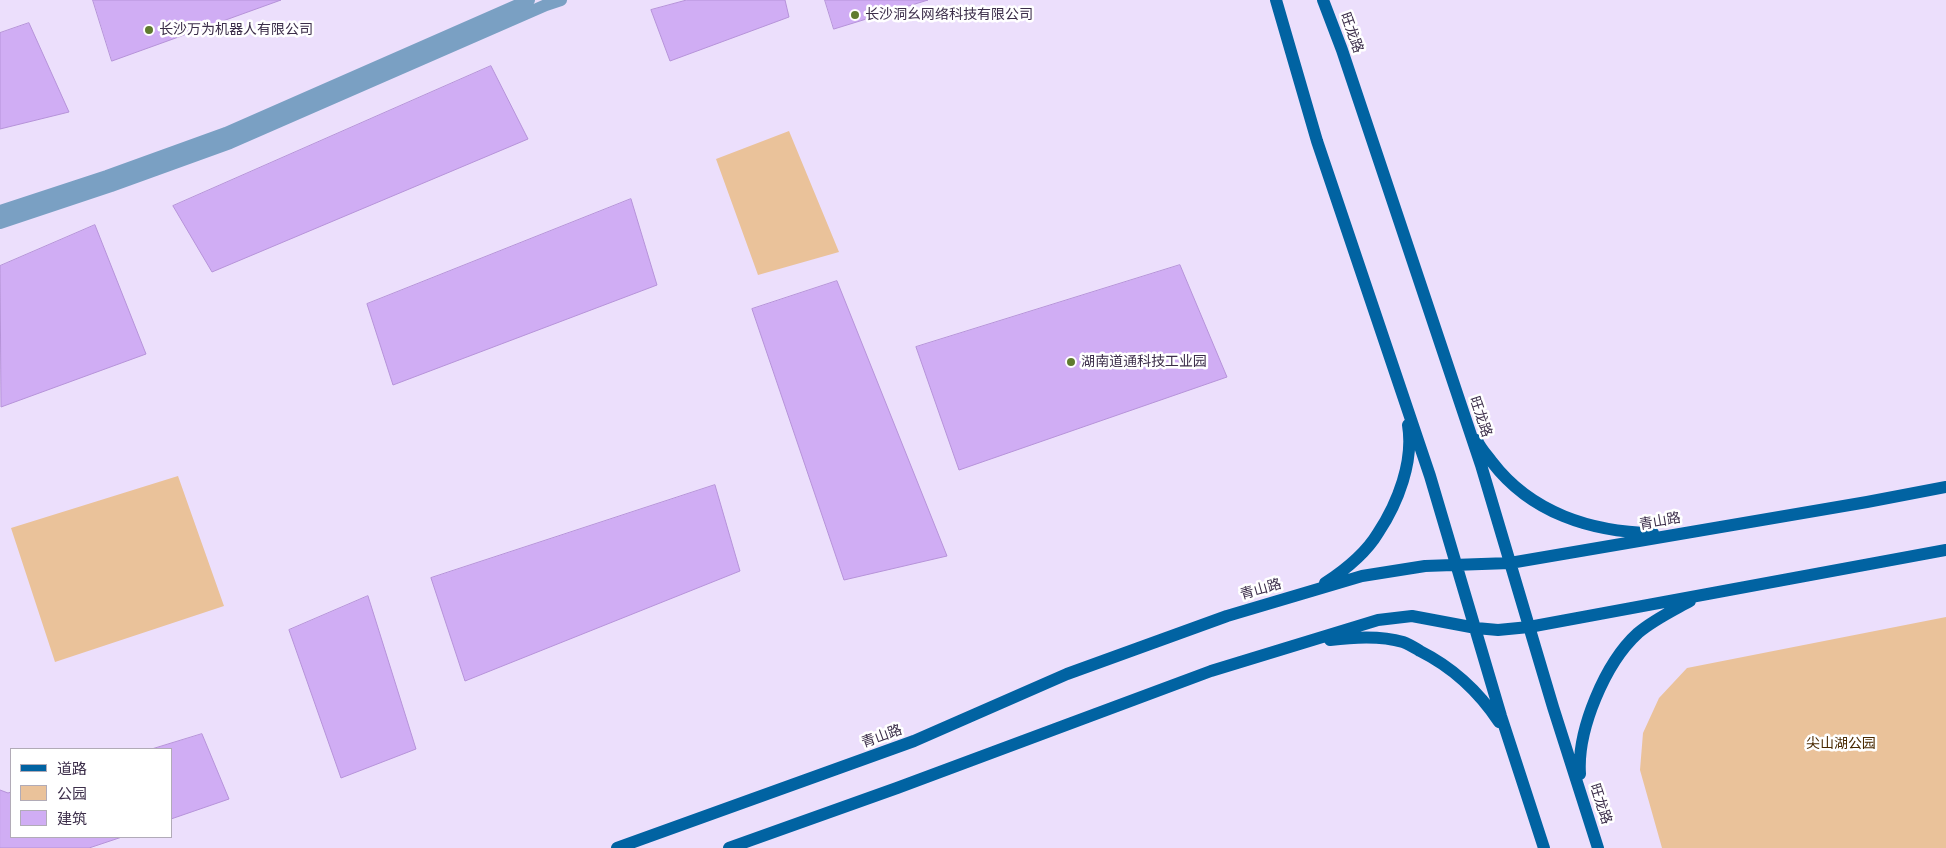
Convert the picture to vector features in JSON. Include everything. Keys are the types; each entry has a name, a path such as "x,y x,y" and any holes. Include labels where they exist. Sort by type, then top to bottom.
{"main road":[{"path":"1276,0 1317,141 1430,476 1544,848"},
{"name":"旺龙路","path":"1322,0 1342,50 1460,404 1598,848"},
{"path":"1312,591 1356,560 1378,534 1394,504 1407,466 1410,435 1403,395"},
{"path":"1460,404 1479,444 1501,473 1529,498 1559,515 1599,528 1634,532 1686,533"},
{"name":"青山路","path":"617,848 914,741 1076,670 1226,616 1362,576 1393,570 1510,563 1946,487"},
{"path":"729,848 897,788 1211,670 1378,620 1412,616 1476,628 1498,630 1529,627 1946,550"},
{"path":"1582,796 1579,759 1584,729 1615,659 1638,634 1664,615 1702,595"},
{"path":"1293,644 1345,638 1377,638 1403,642 1431,656 1454,672 1490,709 1508,735"}],"street":[{"path":"0,211 107,176 226,133 529,0"},
{"path":"0,223 112,186 230,143 561,0"}],"green space":[{"path":"789,131 839,252 758,275 716,159"},
{"path":"178,476 224,606 55,662 11,528"},
{"name":"尖山湖公园","path":"1946,617 1946,848 1662,848 1640,770 1643,733 1659,698 1687,668"}],"building":[{"name":"长沙万为机器人有限公司","path":"93,0 281,0 112,61"},
{"path":"687,0 785,0 789,17 670,61 651,10"},
{"name":"长沙洞幺网络科技有限公司","path":"825,0 928,0 834,29"},
{"path":"29,23 69,112 0,129 0,33"},
{"path":"491,66 528,139 212,272 173,206"},
{"path":"631,199 657,285 393,385 367,304"},
{"path":"95,225 146,354 1,407 0,266"},
{"name":"湖南道通科技工业园","path":"1180,265 1227,377 959,470 916,347"},
{"path":"837,281 947,556 844,580 752,309"},
{"path":"715,485 740,571 465,681 431,578"},
{"path":"368,596 416,749 341,778 289,630"},
{"path":"202,734 229,799 172,819 172,748 155,748"},
{"path":"0,790 10,792 10,838 119,838 89,848 0,848"}],"place":[{"name":"长沙洞幺网络科技有限公司","path":"855,15"},
{"name":"长沙万为机器人有限公司","path":"149,30"},
{"name":"湖南道通科技工业园","path":"1071,362"}]}
